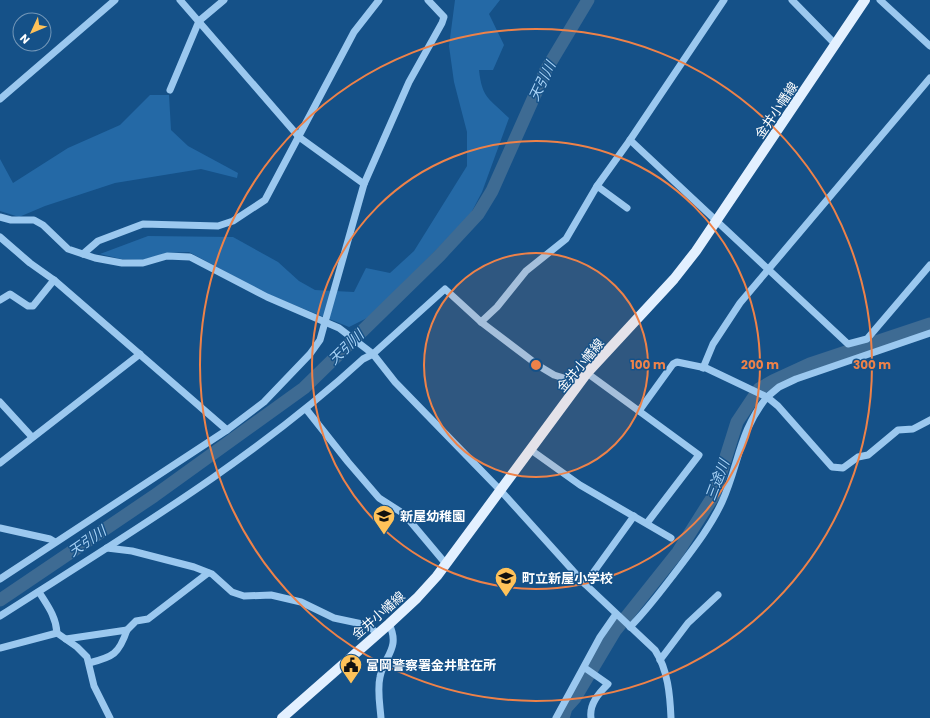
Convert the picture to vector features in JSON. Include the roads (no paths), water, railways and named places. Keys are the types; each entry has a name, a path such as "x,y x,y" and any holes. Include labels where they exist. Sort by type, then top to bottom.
{"main road":[{"name":"金井小幡線","path":"282,718 417,598 446,564 587,374 674,279 716,222 865,0"}],"street":[{"path":"0,99 115,0"},
{"path":"180,0 299,137 364,184"},
{"path":"170,90 199,21 224,0"},
{"path":"83,254 90,247 107,237 143,224 218,226 233,221 265,200 299,137 300,131 354,32 379,0"},
{"path":"0,579 227,430 264,402 296,372 310,354 320,340 364,184 409,82 444,17 428,0"},
{"path":"481,322 497,307 526,271 566,238 598,186 724,0"},
{"path":"792,0 836,45"},
{"path":"880,0 930,46"},
{"path":"703,368 716,338 740,303 930,78"},
{"path":"630,140 848,344 866,339 930,265"},
{"path":"598,186 627,208"},
{"path":"0,217 11,220 34,220 43,225 68,249 122,263 143,263 167,256 190,257 267,297 338,328 373,354 400,388 501,491 585,584 655,650 670,690 671,718"},
{"path":"0,237 30,263 54,280 227,430"},
{"path":"0,300 10,294 28,306 33,306 54,280"},
{"path":"0,616 221,474 306,408 363,359 373,354 445,289 481,322 539,366 554,375 580,383"},
{"path":"630,627 685,559 710,524 728,488 742,440 751,421 768,397 779,387 796,379 930,333"},
{"path":"0,463 140,354"},
{"path":"639,411 673,364 677,362 703,368 768,397 778,406 832,467 842,468 858,457 868,455 898,430 913,429 930,420"},
{"path":"587,374 699,454 647,523"},
{"path":"0,402 32,437"},
{"path":"306,408 348,462 379,498 404,514 446,564"},
{"path":"531,450 580,485 671,538"},
{"path":"585,584 634,516"},
{"path":"0,528 50,539 55,542"},
{"path":"107,548 146,555 194,567 208,573 232,592 244,596 271,595 301,602 334,618 367,625 377,633"},
{"path":"89,663 109,658 122,645 127,630 136,621 148,619 208,573"},
{"path":"39,592 54,615 57,633"},
{"path":"660,660 688,623 718,595"},
{"path":"556,718 585,668 600,637 616,614"},
{"path":"381,718 380,676 390,654 394,635 389,624"},
{"path":"66,639 127,630"},
{"path":"0,648 57,633 87,657 94,686 110,718"},
{"path":"585,668 608,684 598,693 592,705 591,718"}],"waterway":[{"name":"天引川","path":"0,600 154,496 304,388 440,255 478,214 492,191 546,70 588,0"},
{"name":"三途川","path":"563,718 566,708 575,698 615,631 678,552 714,495 737,422 759,389 810,364 930,324"}],"place":[{"name":"新屋幼稚園","path":"384,536"},
{"name":"町立新屋小学校","path":"506,598"},
{"name":"富岡警察署金井駐在所","path":"351,684"}]}
